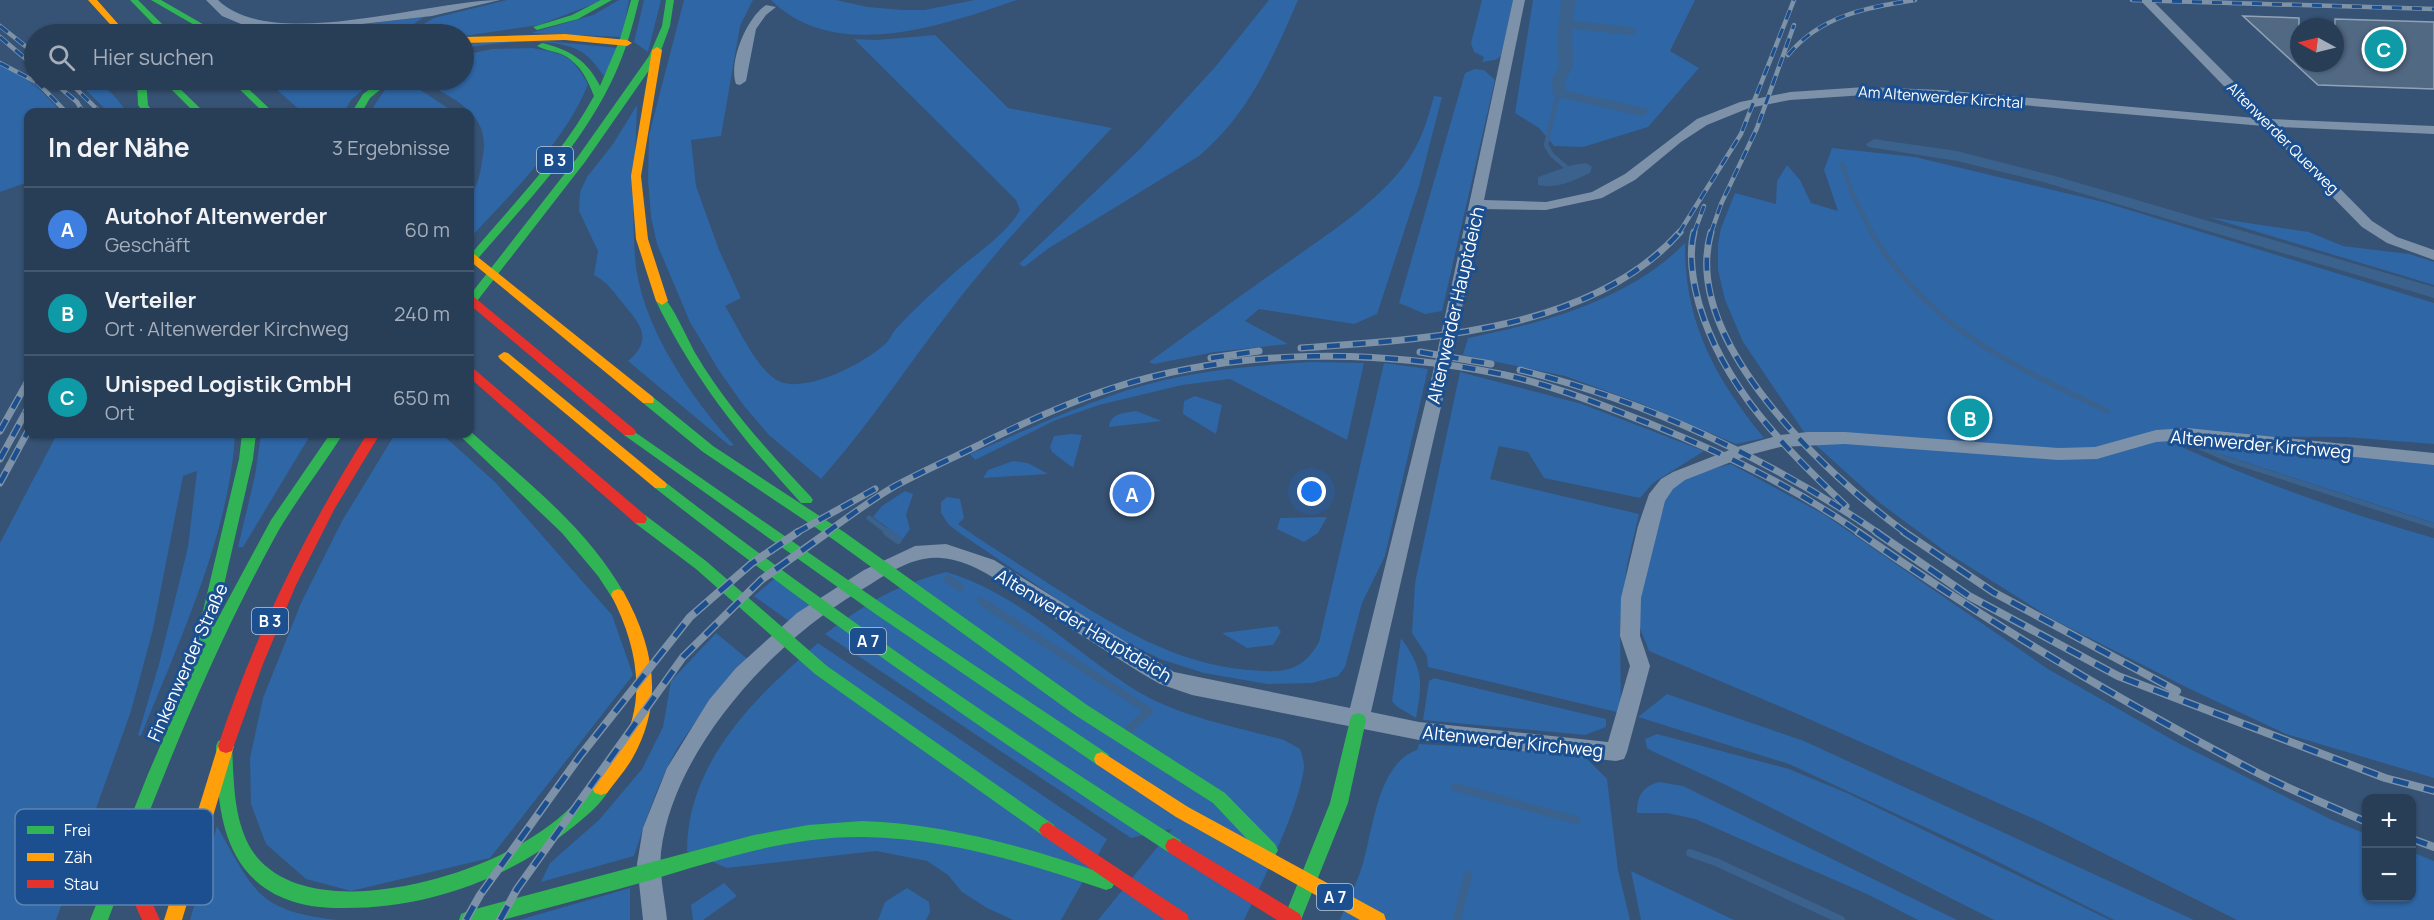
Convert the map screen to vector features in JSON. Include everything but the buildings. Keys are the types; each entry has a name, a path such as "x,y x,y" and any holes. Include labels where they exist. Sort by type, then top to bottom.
{"main road":[{"path":"92,0 114,24"},
{"path":"133,0 158,24"},
{"path":"154,0 178,24"},
{"path":"154,0 198,24"},
{"path":"474,38 558,22 587,12 608,0"},
{"name":"B 3","path":"474,256 555,159 599,96 627,42 635,0"},
{"name":"B 3","path":"474,295 604,129 657,50 666,26 670,0"},
{"path":"474,39 565,37 627,42 638,53 642,71"},
{"path":"474,50 514,45 558,49 581,59 589,67 599,96"},
{"path":"657,50 636,177 640,227 649,263 666,310 690,355 726,410 839,536"},
{"path":"142,90 145,108"},
{"path":"176,90 195,108"},
{"path":"245,90 264,108"},
{"path":"359,108 366,96 374,90"},
{"path":"474,259 708,449 839,536 1081,710 1219,798 1293,874"},
{"name":"A 7","path":"474,303 628,432 882,611 1182,812 1377,920"},
{"name":"A 7","path":"496,350 672,495 899,663 1094,794 1292,920"},
{"path":"474,376 627,510 701,565 821,670 957,769 1180,920"},
{"path":"191,693 246,459 249,438"},
{"name":"Finkenwerder Straße","path":"142,809 220,628 258,555 299,487 333,438"},
{"name":"B 3","path":"206,809 224,746 260,643 287,583 330,502 370,438"},
{"path":"224,746 225,780 232,825 258,871 277,885 302,896 335,904 367,907 424,898 475,880 507,865 558,831 588,803 611,775 633,743 645,705 645,666 639,637 615,592 572,537 469,438"},
{"path":"1292,920 1339,804 1358,720"},
{"path":"468,920 550,900 730,848 795,835 862,829 914,832 968,843 1088,875 1144,896"},
{"name":"Finkenwerder Straße","path":"99,920 105,905"},
{"path":"144,905 151,920"},
{"name":"B 3","path":"173,920 177,905"}],"street":[{"path":"212,0 226,14 245,22 261,24"},
{"path":"344,24 432,13 494,0"},
{"name":"Altenwerder Hauptdeich","path":"656,920 649,856 660,812 677,771 717,708 759,661 819,607 844,589 919,552 939,550 955,553 987,565 1167,678 1238,697 1358,720 1441,372 1519,0"},
{"name":"Altenwerder Querweg","path":"2146,0 2367,224 2392,240 2434,255"},
{"path":"740,81 752,21 758,13 771,8"},
{"name":"Am Altenwerder Kirchtal","path":"1477,204 1535,208 1588,198 1628,178 1694,126 1729,109 1790,96 1859,91 1923,93 2268,124 2434,130"},
{"name":"Altenwerder Kirchweg","path":"1358,720 1419,731 1616,752 1640,666 1630,636 1631,598 1656,499 1667,484 1679,476 1729,456 1780,441 1845,438 2058,454 2097,453 2133,441 2187,434 2434,459"}],"shaded area":[{"path":"507,0 604,0 539,25 474,35 474,24 424,24 434,18"},
{"path":"619,0 629,0 622,37 531,33 593,15"},
{"path":"644,0 661,0 648,52 634,42"},
{"path":"684,0 753,0 740,26 721,136 691,140 696,186 719,250 741,298 725,306 758,362 766,372 784,383 809,383 823,379 851,367 875,352 924,301 998,236 1020,210 1016,200 854,39 877,40 935,35 1008,108 1112,128 1040,204 988,264 821,479 769,435 744,406 718,369 690,322 657,244 651,217 648,180 649,135"},
{"path":"771,0 836,0 868,7 924,10 975,0 1017,0 957,20 924,28 858,35 826,31 797,19"},
{"path":"1269,0 1298,0 1258,84 1232,122 1216,140 1199,156 1049,248 1024,267 1019,264 1140,149 1216,66"},
{"path":"1482,0 1513,0 1501,56 1495,60 1482,62 1484,57 1474,52 1471,43"},
{"path":"1533,0 1695,0 1670,51 1699,68 1648,127 1583,147 1554,146 1539,128 1515,113"},
{"path":"424,17 414,24 364,24"},
{"path":"526,39 619,48 604,76 592,60 571,47 541,42 474,47 474,42"},
{"path":"533,48 553,52 572,61 588,84 579,105 537,165 474,234 474,190 481,169 484,144 482,131 474,118 474,108 466,108 439,90 474,90 474,53 492,49"},
{"path":"0,65 24,78 24,90 41,90 57,108 24,108 24,183 0,192"},
{"path":"1475,69 1484,70 1495,80 1442,311 1425,314 1399,303 1465,73"},
{"path":"86,90 107,90 124,108 104,108"},
{"path":"277,90 362,90 351,100 346,108 298,108"},
{"path":"420,90 448,108 373,108 384,91"},
{"path":"1434,96 1442,97 1419,186 1377,314 1354,324 1259,309 1245,321 1288,344 1215,352 1154,364 1149,362 1333,231 1392,181 1418,142"},
{"path":"637,105 633,219 635,257 646,308 670,358 685,382 734,445 730,446 628,361 641,345 641,331 633,316 612,290 594,275 598,251 579,211 580,192 587,177 613,144"},
{"path":"1832,148 1915,157 2103,202 2434,303 2434,444 2345,437 2158,436 2294,493 2434,538 2434,778 2286,734 2190,689 2052,619 1946,552 1880,503 1808,438 1743,342 1725,300 1718,270 1718,244 1721,228 1735,193 1776,204 1777,181 1787,165 1800,180 1811,203 1838,211 1824,170"},
{"path":"1586,163 1592,167 1590,173 1584,176 1558,185 1538,185 1538,177 1572,165"},
{"path":"2208,217 2309,232 2343,246 2409,254 2434,262 2434,285"},
{"path":"1685,243 1690,298 1706,348 1731,393 1764,438 1736,444 1642,404 1565,376 1463,355 1468,338 1526,325 1612,294 1663,263"},
{"path":"1311,362 1364,363 1347,440 1230,379 1182,385 1099,405 1056,420 975,460 970,454 1066,413 1164,380 1219,370"},
{"path":"1384,363 1428,369 1385,556 1362,603 1345,667 1338,676 1312,683 1267,684 1204,673 1160,659 1120,639 1060,601 961,534 949,525 941,513 941,502 947,497 960,499 964,518 958,524 1077,602 1147,641 1196,660 1222,666 1266,671 1289,669 1306,660 1319,642"},
{"path":"1460,372 1582,404 1704,451 1653,483 1640,498 1544,478 1528,452 1499,446 1490,479 1639,514 1627,565 1620,622 1621,713 1428,667 1427,656 1412,633 1415,583"},
{"path":"1195,396 1222,405 1216,434 1183,414 1184,401"},
{"path":"1136,411 1162,421 1109,427 1115,416"},
{"path":"1082,435 1073,468 1052,452 1050,447 1054,436"},
{"path":"55,438 235,438 231,472 213,549 186,626 141,736 138,735 159,664 188,547 197,471 183,476 153,629 131,711 96,809 15,809 15,905 61,905 56,920 0,920 0,543"},
{"path":"260,438 309,438 243,547 238,547 255,476"},
{"path":"393,438 446,438 495,482 612,615 633,675 490,858 351,891 306,879 266,844 251,804 250,758 263,698 301,603 342,521"},
{"path":"2197,441 2434,463 2434,523 2207,450"},
{"path":"1013,461 1028,463 1048,474 983,478 988,470"},
{"path":"1731,464 1825,515 2048,669 2180,744 2330,819 2362,832 2362,902 2416,902 2416,854 2434,861 2434,920 2237,920 2041,822 1649,651 1638,616 1654,529 1665,496 1671,487 1682,479"},
{"path":"905,491 913,494 906,515 910,529 903,539 873,517 882,506"},
{"path":"1327,517 1318,533 1304,542 1277,529 1280,518"},
{"path":"946,572 972,581 1019,607 1107,671 1146,696 1184,713 1284,740 1300,749 1304,767 1295,802 1279,844 1244,920 1098,920 1172,829 1131,838 825,634 882,596 911,583"},
{"path":"781,573 818,601 793,624 754,596"},
{"path":"1277,626 1281,632 1273,645 1247,648 1222,633"},
{"path":"716,633 750,661 702,714 677,749 658,788 634,856 541,882 550,863 599,820 642,769 663,727 671,681"},
{"path":"1401,638 1414,658 1419,676 1420,694 1416,718 1392,701"},
{"path":"818,643 1107,839 1061,920 1013,920 987,908 962,892 948,875 927,861 876,851 727,868 687,851 690,819 699,788 712,760 749,709 771,685"},
{"path":"1434,678 1606,719 1606,727 1585,735 1423,720 1429,681"},
{"path":"1667,694 1804,741 2194,920 2114,920 1974,850 1789,764 1638,717"},
{"path":"1657,734 1789,769 1847,793 2110,920 1994,920 1726,785 1654,752 1647,748 1645,739"},
{"path":"1419,744 1565,752 1587,759 1607,779 1618,870 1630,920 1340,920 1361,870 1374,816 1385,783 1394,768 1404,757 1417,750"},
{"path":"1659,782 1683,786 1957,920 1918,920 1869,895 1695,819 1667,813 1637,813 1642,793"},
{"path":"217,826 250,882 274,903 290,911 337,920 190,920 194,905 213,905 213,840"},
{"path":"1631,871 1734,920 1641,920"},
{"path":"724,883 737,896 703,920 693,920 691,905"},
{"path":"630,888 630,920 519,920"},
{"path":"907,888 929,902 930,912 926,920 878,920 885,902"}],"waterway":[{"path":"1568,0 1564,40 1566,66 1559,79 1558,93 1563,96 1641,111"},
{"path":"1566,24 1631,31"},
{"path":"1558,93 1546,145 1552,155 1566,167"},
{"path":"1874,144 1957,156 2049,179 2434,293"},
{"path":"1842,164 1853,195 1872,233"},
{"path":"1871,232 1894,266 1919,295 1946,319 2005,359 2107,411"},
{"path":"2197,446 2229,460 2434,526"},
{"path":"869,518 889,533"},
{"path":"887,532 898,540"},
{"path":"948,579 960,587"},
{"path":"981,601 1149,711 1130,728"},
{"path":"1455,787 1576,820"},
{"path":"1690,853 1716,862 1841,920"},
{"path":"1457,920 1468,875"}],"railway":[{"path":"1679,233 1741,134 1794,0"},
{"path":"1788,55 1815,31 1846,15 1915,0"},
{"path":"2132,0 2434,9"},
{"path":"1711,233 1721,204 1757,128 1794,25"},
{"path":"0,26 24,45"},
{"path":"0,37 24,57"},
{"path":"0,63 24,76"},
{"path":"45,90 62,108"},
{"path":"63,90 81,108"},
{"path":"77,90 96,108"},
{"path":"1694,233 1704,206"},
{"path":"1694,232 1691,259 1697,296 1710,334 1724,363 1740,389 1779,438 1846,506"},
{"path":"1711,232 1707,274 1717,317 1738,360 1767,402 1801,441 1838,477 1906,533"},
{"path":"1301,348 1452,334 1504,324 1554,310 1601,291 1643,265 1679,233"},
{"path":"1211,358 1259,351"},
{"path":"1420,352 1491,364"},
{"path":"826,533 895,486 1060,407 1095,394 1161,375 1209,365 1308,356 1408,360 1457,366 1505,375 1561,391 1653,425 1734,460 1810,501 1860,533"},
{"path":"1520,370 1614,398 1706,435 1794,481 1878,533"},
{"path":"0,431 24,388"},
{"path":"0,459 24,415"},
{"path":"0,483 24,438"},
{"path":"796,533 875,489"},
{"path":"466,920 480,895 580,756 690,617 751,564 798,532"},
{"path":"500,920 517,889 683,657 761,580 828,532"},
{"path":"1858,532 2003,628 2152,716 2254,771 2362,820"},
{"path":"1876,532 1969,596 2118,676 2385,778 2434,791"},
{"path":"1904,532 1993,592 2177,691"},
{"path":"2416,840 2434,847"}],"traffic: fast":[{"path":"155,0 198,24"},
{"path":"537,27 575,17 608,0"},
{"path":"474,256 547,171 592,109 625,39 635,0"},
{"path":"474,297 581,160 654,56 666,26 670,0"},
{"path":"134,1 158,24"},
{"path":"542,46 563,52 579,62 590,76 599,96"},
{"path":"142,90 145,108"},
{"path":"176,90 195,108"},
{"path":"245,90 264,108"},
{"path":"359,108 366,96 374,90"},
{"path":"662,301 691,357 725,407 806,500"},
{"path":"648,400 708,449 839,536 1081,710 1219,798 1269,850"},
{"path":"629,432 882,611 1102,759"},
{"path":"191,693 246,459 249,438"},
{"path":"142,809 176,725 243,583 292,498 333,438"},
{"path":"469,438 567,529 586,550 618,595"},
{"path":"660,485 722,534 912,673 1042,761 1174,846"},
{"path":"640,519 701,565 821,670 1048,830"},
{"path":"1292,920 1339,803 1358,720"},
{"path":"224,746 225,779 230,814 241,847 250,861 261,874 278,886 296,894 327,899 372,900 408,895 445,886 481,873 548,836 601,788"},
{"path":"468,920 754,843 835,830 893,830 925,833 1017,853 1106,882"},
{"path":"99,920 105,905"}],"traffic: slow":[{"path":"92,0 114,24"},
{"path":"474,40 565,37 627,43"},
{"path":"657,50 636,176 642,239 662,301"},
{"path":"474,259 648,400"},
{"path":"504,356 660,485"},
{"path":"601,788 628,750 637,730 645,691 644,671 636,633 618,595"},
{"path":"207,809 226,746"},
{"path":"1102,759 1182,812 1377,920"},
{"path":"173,920 178,905"}],"traffic: jam":[{"path":"474,302 629,432"},
{"path":"474,375 640,519"},
{"path":"226,746 255,664 289,585 328,508 371,438"},
{"path":"1048,830 1180,920"},
{"path":"1174,846 1293,920"},
{"path":"144,905 151,920"}],"place":[{"name":"Unisped Logistik GmbH","path":"2384,49"},
{"name":"Verteiler","path":"1970,418"},
{"name":"Autohof Altenwerder","path":"1132,494"}]}
